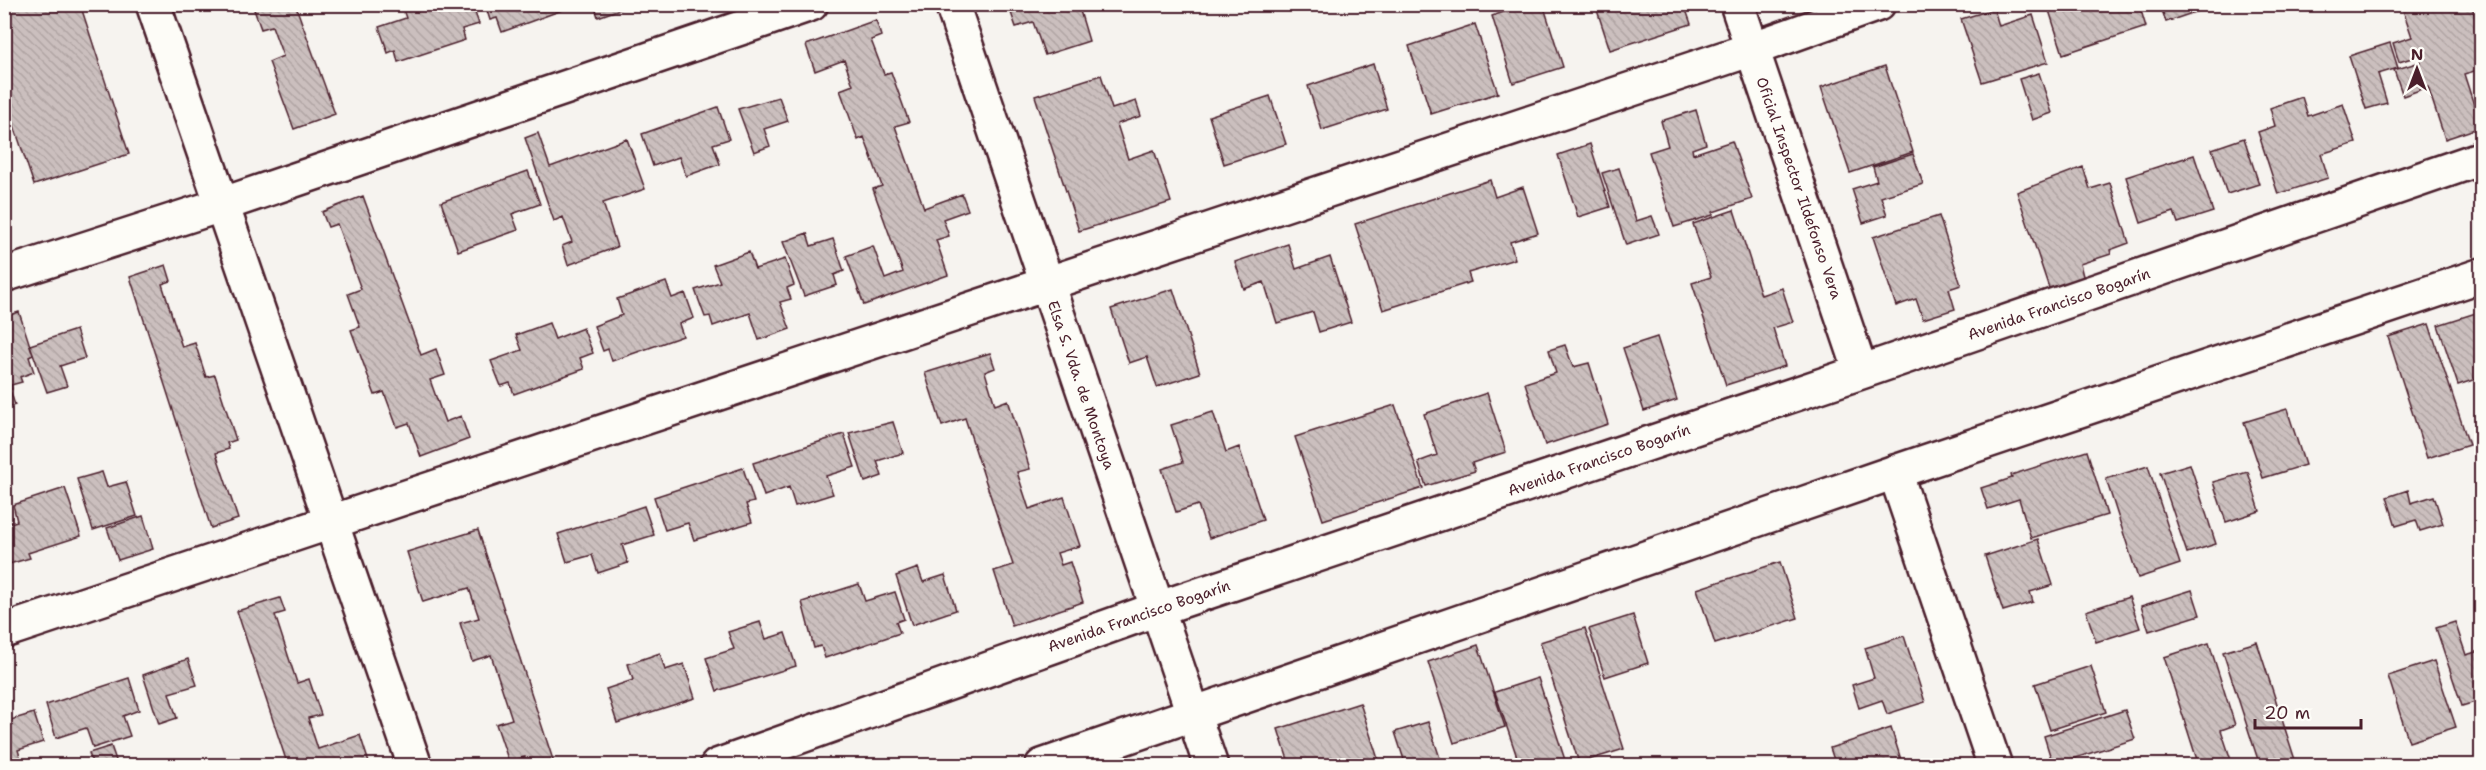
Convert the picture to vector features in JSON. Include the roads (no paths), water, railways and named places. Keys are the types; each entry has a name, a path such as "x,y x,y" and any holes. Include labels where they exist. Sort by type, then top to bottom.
{"street":[{"path":"153,4 330,523 416,765"},
{"path":"4,275 221,205 811,4"},
{"name":"Elsa S. Vda. de Montoya","path":"952,4 1211,765"},
{"name":"Oficial Inspector Ildefonso Vera","path":"1737,4 1861,372"},
{"path":"4,631 1752,49 1878,4"},
{"name":"Avenida Francisco Bogarín","path":"717,765 1157,609 1861,372 2481,158"},
{"path":"1042,765 1895,472 2481,275"},
{"path":"1895,472 1995,765"}]}
